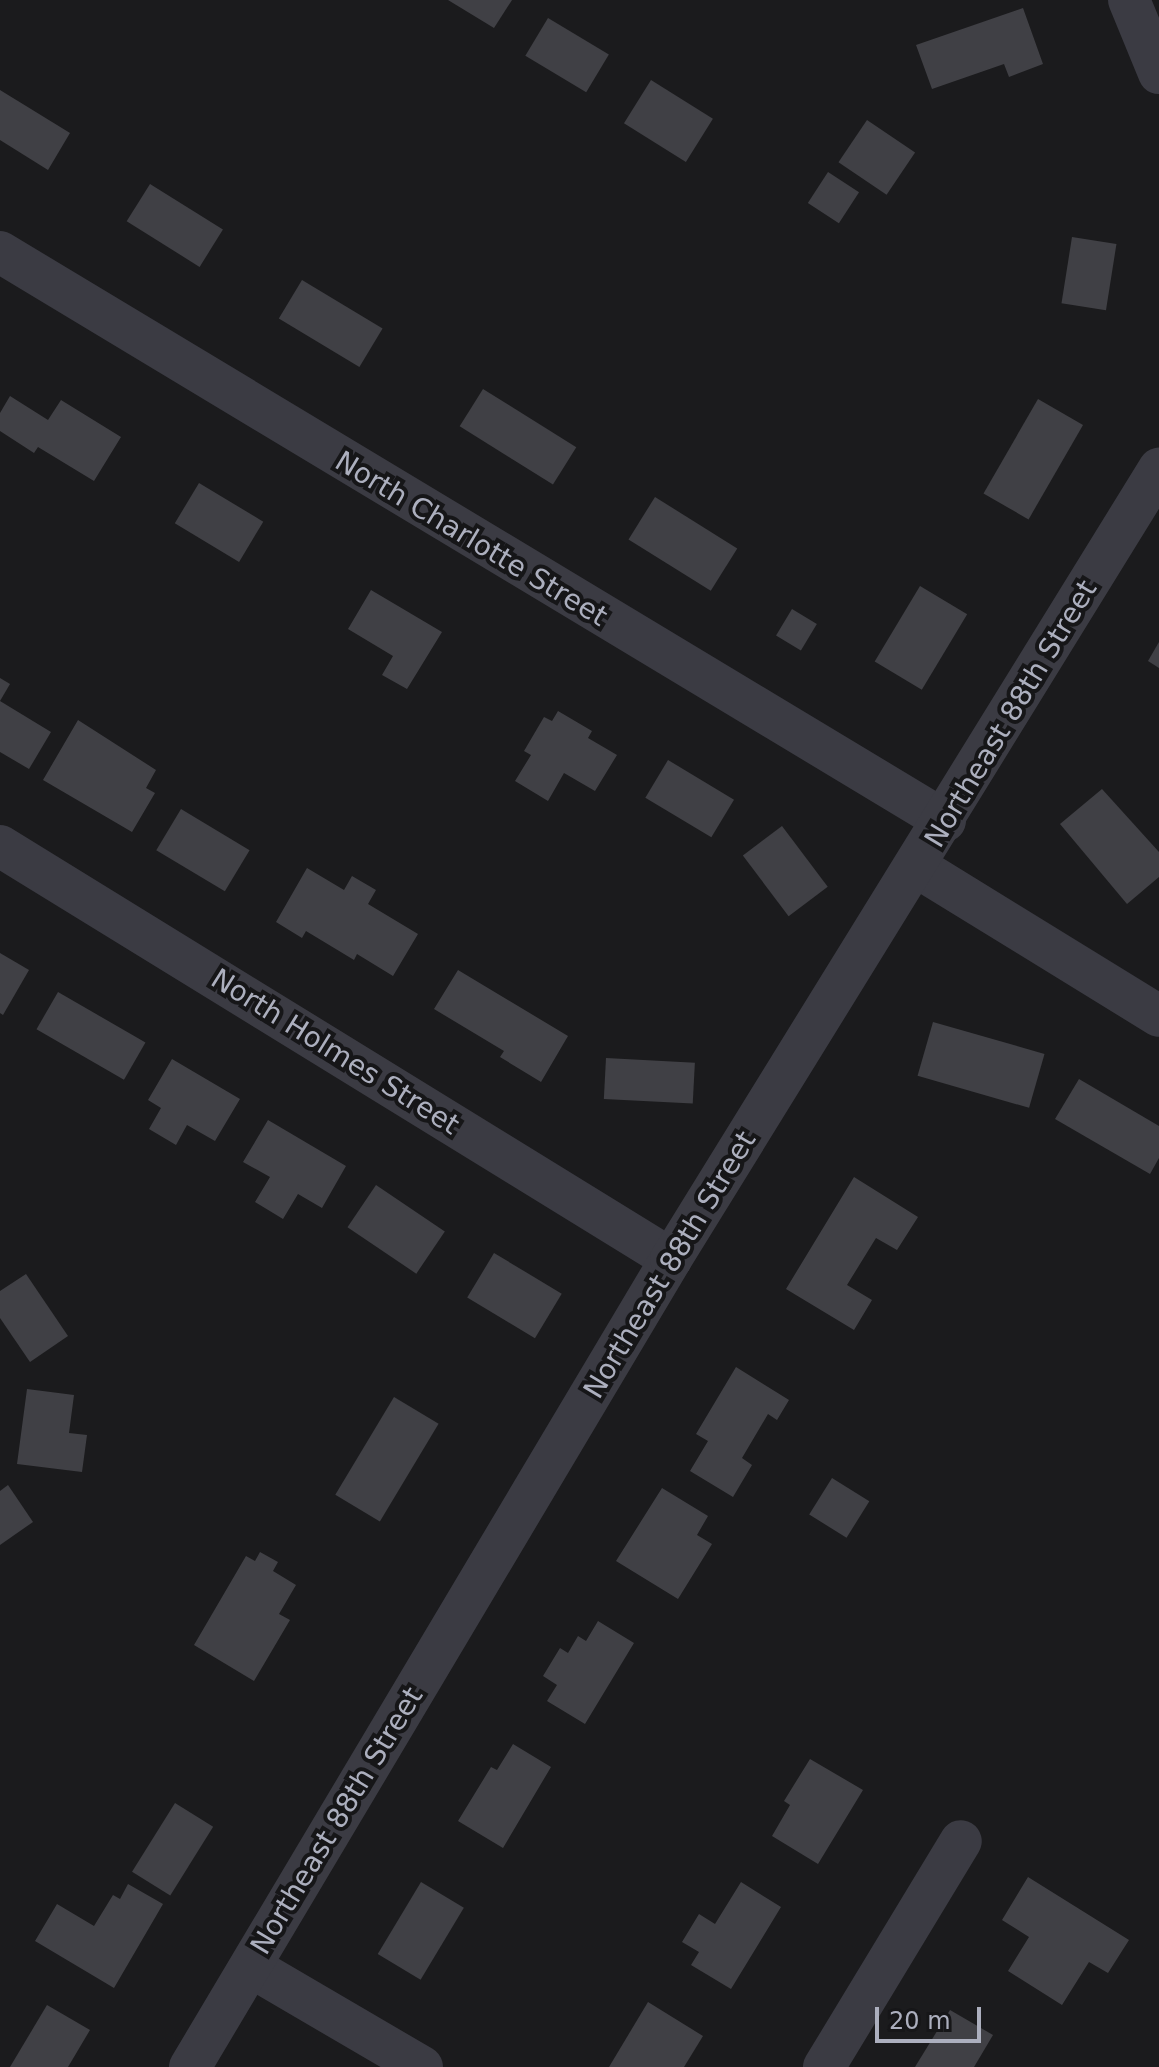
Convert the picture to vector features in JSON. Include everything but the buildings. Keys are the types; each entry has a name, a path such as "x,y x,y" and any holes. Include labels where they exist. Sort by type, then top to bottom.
{"street":[{"path":"1129,0 1159,73"},
{"name":"North Charlotte Street","path":"0,252 945,821"},
{"name":"Northeast 88th Street","path":"190,2067 671,1259 1154,490"},
{"name":"North Holmes Street","path":"0,846 671,1259"},
{"path":"917,867 1159,1016"},
{"path":"824,2067 961,1841"},
{"path":"251,1967 422,2067"}]}
